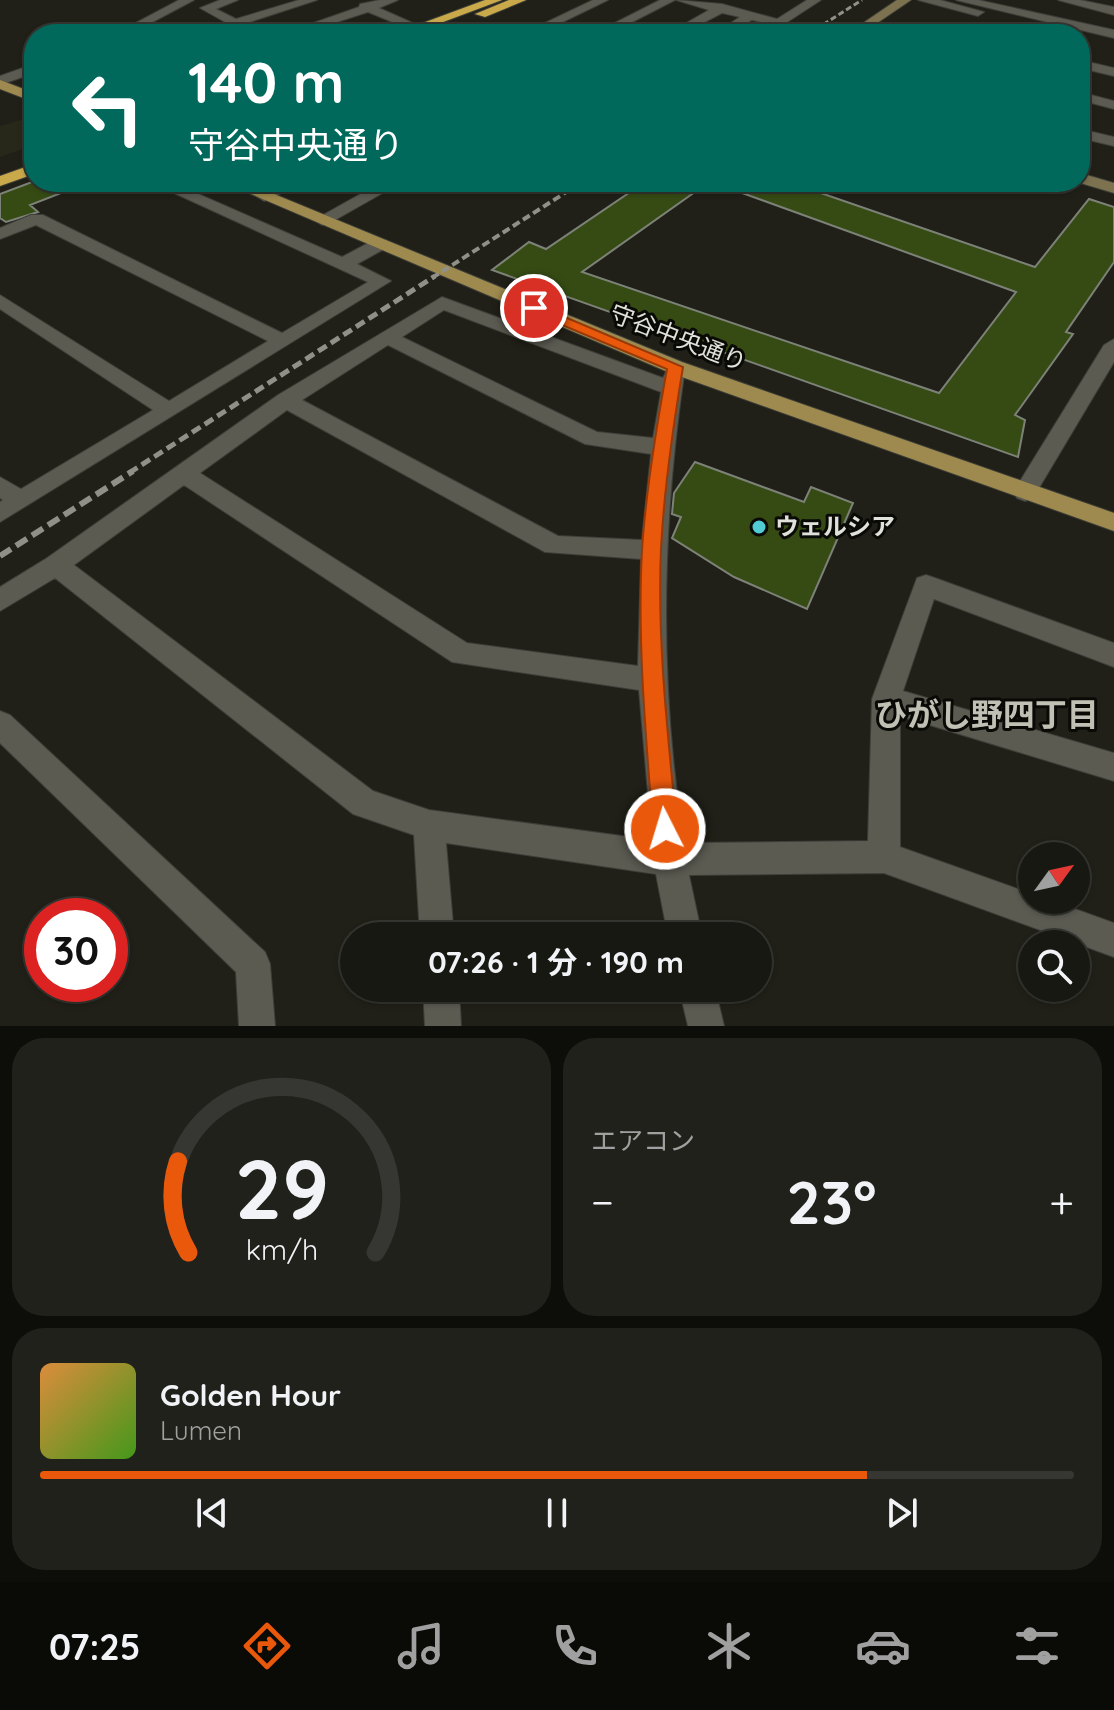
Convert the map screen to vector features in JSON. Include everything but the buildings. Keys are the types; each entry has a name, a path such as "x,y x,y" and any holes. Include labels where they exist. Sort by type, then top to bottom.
{"highway":[{"path":"445,24 496,0"},
{"path":"451,24 520,0"},
{"path":"0,168 24,160"},
{"path":"0,181 24,173"}],"main road":[{"path":"0,82 24,93"},
{"name":"守谷中央通り","path":"255,192 380,244 673,377 1114,522"}],"street":[{"path":"137,24 170,3 188,0"},
{"path":"232,0 206,8 235,23"},
{"path":"232,24 311,0"},
{"path":"349,0 408,24"},
{"path":"319,24 392,0"},
{"path":"550,24 602,0"},
{"path":"620,24 669,0"},
{"path":"682,0 699,1 779,23 815,0"},
{"path":"693,24 744,0"},
{"path":"868,24 905,0"},
{"path":"924,0 1030,24"},
{"path":"962,0 1047,24"},
{"path":"1064,0 1112,9"},
{"path":"1090,27 1112,9"},
{"path":"736,24 752,15"},
{"path":"1090,34 1114,34"},
{"path":"1090,36 1114,43"},
{"path":"1090,66 1114,72"},
{"path":"0,82 24,72"},
{"path":"1090,99 1114,105"},
{"path":"1090,136 1114,142"},
{"path":"1090,181 1114,188"},
{"path":"0,485 10,507 382,281 181,192"},
{"path":"264,196 272,192"},
{"path":"322,220 375,192"},
{"path":"0,234 37,219 283,341"},
{"path":"343,264 380,244"},
{"path":"0,301 168,410"},
{"path":"0,600 56,565 286,400 442,303 673,377 661,447 652,550 652,680 668,859 682,922"},
{"path":"389,338 593,439 661,447"},
{"path":"1025,492 1114,345"},
{"path":"286,400 554,545 652,550"},
{"path":"183,473 462,654 652,680"},
{"path":"56,565 364,803 429,825 668,859 884,857 1114,940"},
{"path":"884,857 886,699 926,585 1114,655"},
{"path":"886,699 1114,767"},
{"path":"0,724 253,964 257,1026"},
{"path":"429,825 436,922"},
{"path":"442,1002 443,1026"},
{"path":"700,1002 706,1026"}],"shaded area":[{"path":"24,119 24,149 0,157 0,126"}],"railway":[{"path":"824,24 862,0"},
{"path":"432,278 566,192"},
{"path":"129,473 435,276"},
{"path":"0,556 133,471"}],"place":[{"name":"ウェルシア","path":"759,527"}],"district":[{"name":"ひがし野四丁目","path":"987,715"}],"route":[{"path":"534,308 675,367 661,447 652,550 652,680 665,829"}]}
